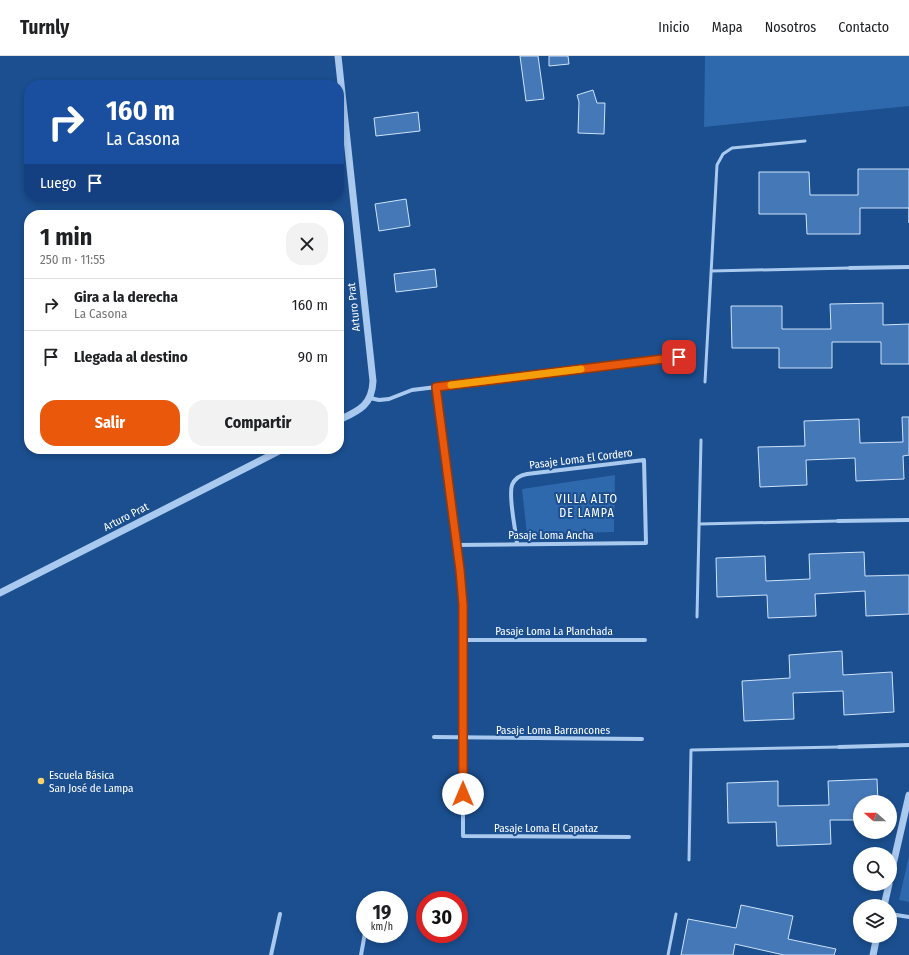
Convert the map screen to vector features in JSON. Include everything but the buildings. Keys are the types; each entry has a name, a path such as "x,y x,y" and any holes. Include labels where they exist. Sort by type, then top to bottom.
{"street":[{"name":"Arturo Prat","path":"338,56 341,80"},
{"name":"Arturo Prat","path":"344,112 373,381 373,390 370,398"},
{"path":"850,268 909,267"},
{"path":"344,418 358,411 370,398 384,400 412,390 679,357"},
{"path":"436,387 463,605 464,738"},
{"name":"Arturo Prat","path":"0,593 273,454"},
{"name":"Pasaje Loma Ancha","path":"456,545 646,544 644,460"},
{"name":"Pasaje Loma El Cordero","path":"517,544 511,495 512,485 518,478 527,474 644,460"},
{"path":"838,522 909,520"},
{"name":"Pasaje Loma La Planchada","path":"464,640 645,640"},
{"name":"Pasaje Loma Barrancones","path":"434,737 642,740"},
{"name":"Pasaje Loma El Capataz","path":"464,738 463,836 629,837"},
{"path":"839,747 909,746"},
{"path":"897,847 909,795"},
{"path":"271,955 280,914"},
{"path":"897,915 909,917"},
{"path":"360,955 363,943"},
{"path":"873,955 876,943"}],"lane":[{"path":"705,382 716,171 719,159 723,154 732,148 805,141"},
{"path":"711,271 850,268"},
{"path":"697,617 701,440"},
{"path":"699,524 838,522"},
{"path":"689,860 691,750 839,747"},
{"path":"668,955 676,914"}],"shaded area":[{"path":"705,56 909,56 909,106 704,127"},
{"path":"615,475 614,532 527,534 522,489"},
{"path":"909,856 909,902 899,900"}],"slow traffic":[{"path":"451,385 581,369"}],"place":[{"name":"Escuela Básica San José de Lampa","path":"41,781"}],"district":[{"name":"VILLA ALTO DE LAMPA","path":"587,506"}],"route":[{"path":"463,794 463,605 460,570 436,387 679,357"}]}
